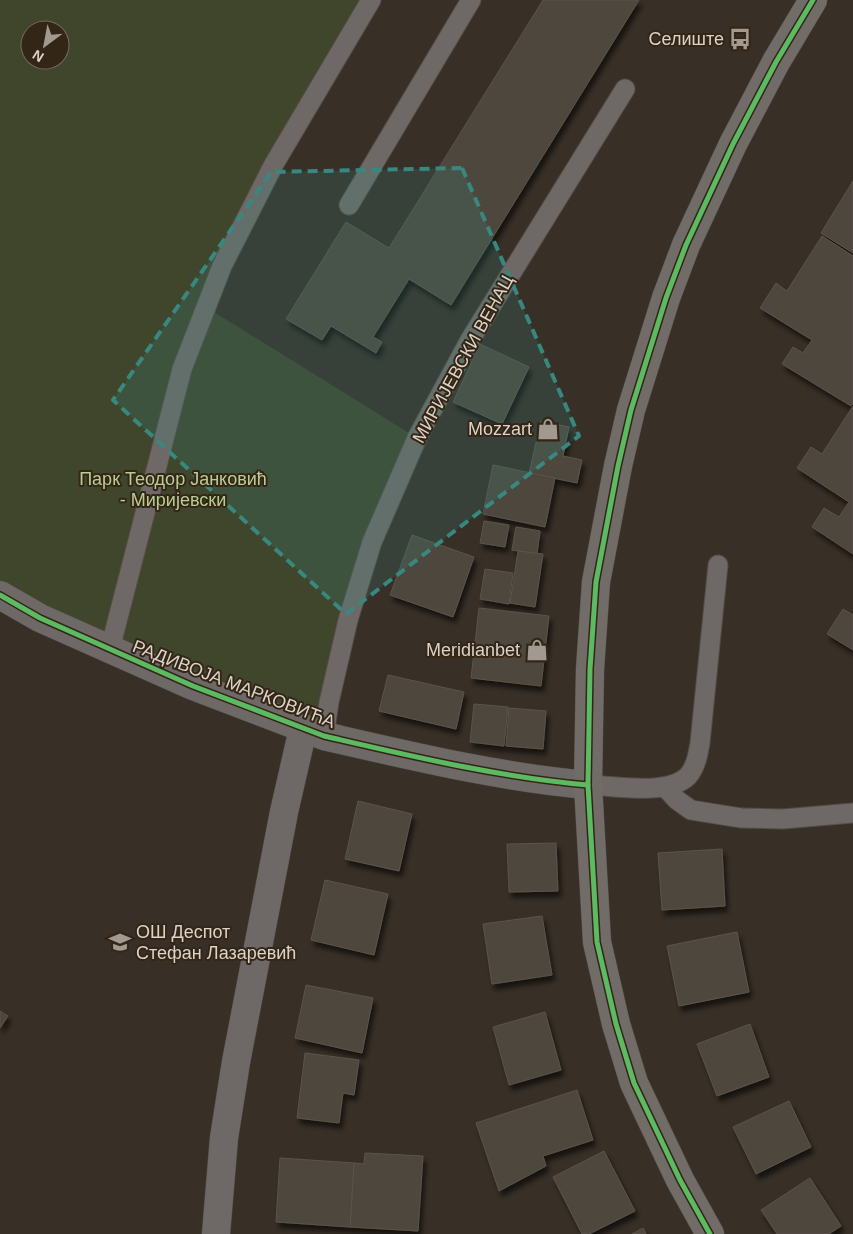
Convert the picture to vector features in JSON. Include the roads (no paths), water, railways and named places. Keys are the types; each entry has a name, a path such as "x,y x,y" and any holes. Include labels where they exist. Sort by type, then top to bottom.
{"street":[{"path":"710,1234 680,1180 638,1091 616,1024 597,942 588,785 590,668 596,582 618,466 631,410 666,298 686,245 737,136 776,62 813,0"},
{"name":"РАДИВОЈА МАРКОВИЋА","path":"0,595 40,618 193,686 313,732 486,772 552,782 588,785"},
{"path":"216,1234 224,1138 236,1062 284,812 313,732"}],"lane":[{"path":"110,649 182,369 222,266 274,164 372,0"},
{"path":"349,205 471,0"},
{"name":"МИРИЈЕВСКИ ВЕНАЦ","path":"313,732 329,702 348,620 372,542 417,438 470,340 625,89"},
{"path":"588,785 644,788 665,787 681,782 689,775 697,760 700,743 718,565"},
{"path":"665,787 677,800 691,810 741,818 783,819 853,813"}],"place":[{"name":"Селиште","path":"740,39"},
{"name":"Mozzart","path":"548,429"},
{"name":"Meridianbet","path":"537,650"},
{"name":"ОШ Деспот Стефан Лазаревић","path":"120,942"}],"park label":[{"name":"Парк Теодор Јанковић - Миријевски","path":"173,489"}]}
